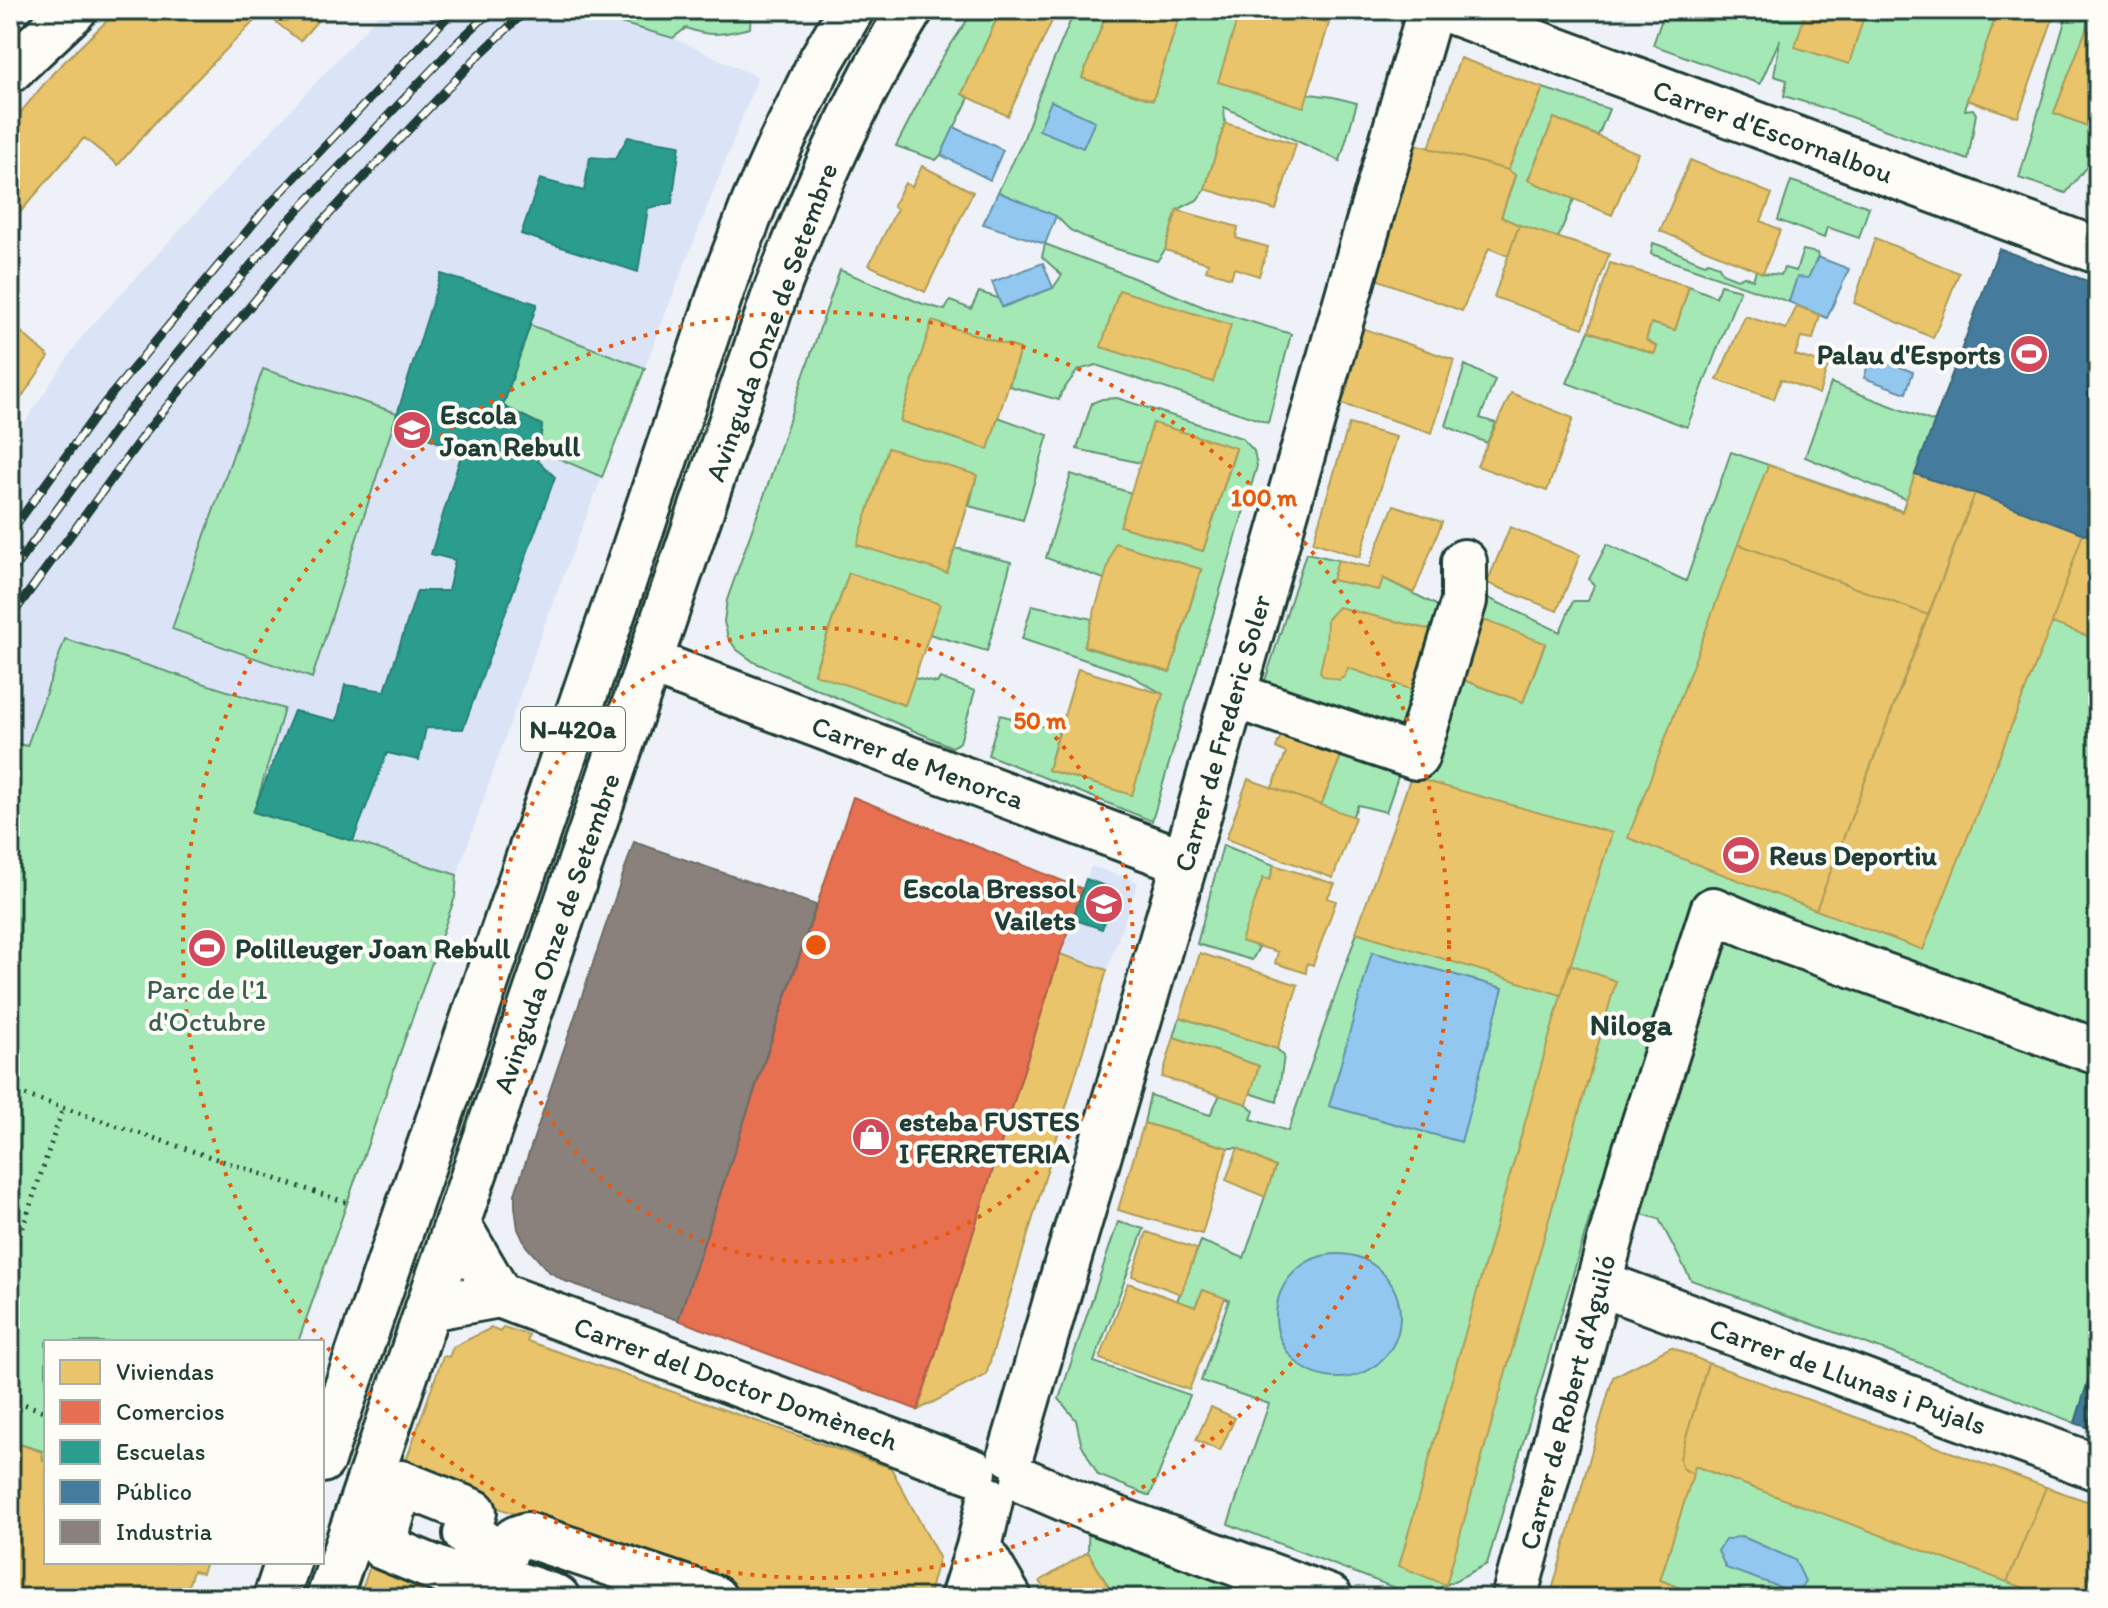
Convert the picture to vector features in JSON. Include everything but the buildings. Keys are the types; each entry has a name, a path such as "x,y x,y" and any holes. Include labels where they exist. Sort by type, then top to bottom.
{"street":[{"path":"10,70 74,10"},
{"name":"Avinguda Onze de Setembre","path":"324,1454 728,271 781,143 822,59 851,10"},
{"name":"Avinguda Onze de Setembre","path":"329,1598 775,294 836,148 910,10"},
{"name":"Carrer de Frederic Soler","path":"963,1598 1185,862 1430,10"},
{"name":"Carrer d'Escornalbou","path":"1448,10 2098,251"},
{"path":"1233,695 1416,757 1464,601 1464,562"},
{"name":"Carrer de Menorca","path":"650,662 1185,862"},
{"name":"Carrer de Robert d'Aguiló","path":"1514,1598 1629,1171 1713,910 1784,940 2098,1052"},
{"path":"428,1308 499,1295 457,1223"},
{"name":"Carrer de Llunas i Pujals","path":"1599,1283 2098,1468"},
{"name":"Carrer del Doctor Domènech","path":"499,1295 1330,1598"},
{"path":"557,1598 504,1580 501,1569 513,1540 527,1535 714,1598"},
{"path":"979,1547 1009,1598"},
{"path":"276,1598 287,1564"}],"path":[{"path":"10,1090 348,1203"},
{"path":"10,1266 63,1108"},
{"path":"10,1399 44,1411"}],"shaded area":[{"name":"Escola Joan Rebull","path":"383,10 586,10 596,16 673,38 758,77 548,615 457,875 353,841 10,742 10,444 83,335"},
{"name":"Escola Bressol Vailets","path":"1091,866 1138,882 1107,970 1060,954"}],"green space":[{"path":"586,10 751,10 750,28 718,34 686,28 673,38 596,16"},
{"path":"974,10 1001,10 962,94 969,98 941,155 936,160 896,146 940,61"},
{"path":"1075,10 1108,10 1082,78 1153,100 1181,10 1240,10 1219,82 1357,103 1340,161 1224,107 1225,123 1205,189 1197,200 1177,210 1165,250 1157,261 1100,244 1070,230 1056,216 998,192 1023,141"},
{"path":"1665,10 1998,10 1965,110 1973,109 1976,114 1968,160 1784,96 1787,80 1774,76 1780,39 1760,84 1653,45"},
{"path":"2062,10 2089,11 2086,30 2054,113 2098,130 2098,152 2066,193 2019,178 2065,21"},
{"path":"1543,88 1609,109 1598,136 1554,118 1528,180 1574,199 1558,238 1501,217 1515,176 1508,170"},
{"path":"1791,181 1869,207 1859,238 1827,227 1824,238 1778,220"},
{"path":"1653,243 1705,264 1708,262 1719,266 1722,273 1737,279 1744,276 1753,280 1756,270 1781,275 1784,268 1796,271 1803,250 1817,253 1818,257 1808,279 1797,278 1789,302 1651,254"},
{"path":"1045,244 1206,308 1291,334 1268,423 1096,365 1078,370 1059,400 1009,386 1020,349 932,322 900,421 988,449 998,417 1048,435 1023,520 969,506 977,475 947,573 955,548 1011,562 987,651 929,634 939,604 849,573 814,673 904,705 914,678 937,683 940,678 975,691 960,742 952,747 754,662 736,649 728,637 724,622 727,600 840,270 945,310 950,301 971,309 979,292 998,298 1003,307 1053,288 1062,275 1042,257"},
{"name":"Reus Deportiu","path":"1999,249 2098,285 2098,1349 2075,1423 1691,1280 1659,1219 1595,1200 1487,1564 1421,1598 1228,1524 1269,1404 1201,1381 1229,1300 1203,1290 1195,1307 1177,1301 1201,1241 1244,1258 1275,1167 1238,1148 1228,1148 1144,1123 1150,1095 1210,1115 1220,1095 1247,1104 1254,1111 1251,1119 1288,1131 1411,777 1420,779 1430,761 1458,678 1523,702 1545,644 1481,619 1486,597 1560,632 1573,601 1588,601 1594,585 1589,579 1607,544 1686,581 1731,452 1902,511 1906,499 1805,457 1831,383 1934,422"},
{"path":"1720,285 1740,290 1687,427 1567,383 1589,331 1654,354 1657,347 1646,340 1651,323 1675,330 1689,286 1716,297"},
{"path":"530,325 645,368 602,477 539,450 542,425 503,406"},
{"path":"1465,365 1495,380 1480,418 1496,423 1487,443 1446,426"},
{"path":"263,369 397,413 312,678 172,629"},
{"path":"1117,398 1242,438 1254,451 1257,466 1152,821 988,755 1000,715 1059,731 1048,770 1132,794 1163,694 1128,674 1022,639 1032,605 1092,619 1085,647 1170,672 1201,570 1104,579 1046,558 1071,474 1131,493 1121,526 1203,551 1236,449 1153,423 1141,463 1077,449 1092,403"},
{"path":"1306,553 1338,560 1333,580 1379,589 1383,578 1452,613 1408,741 1263,687"},
{"name":"Parc de l'1 d'Octubre","path":"65,639 284,709 254,812 457,875 455,897 299,1340 44,1340 44,1461 42,1451 10,1441 10,742 27,746"},
{"path":"1345,746 1400,771 1386,812 1358,805 1352,817 1321,805"},
{"path":"1223,845 1274,865 1270,880 1263,878 1242,941 1259,947 1252,960 1197,944"},
{"path":"1180,1017 1277,1049 1284,1056 1277,1102 1250,1093 1259,1066 1174,1037"},
{"path":"1118,1222 1144,1229 1094,1362 1190,1395 1150,1496 1098,1475 1081,1443 1076,1420 1059,1399"},
{"path":"1695,1466 2054,1598 1705,1598 1660,1580"},
{"path":"1089,1509 1330,1598 1115,1598 1088,1552"}],"water":[{"path":"1051,101 1095,121 1083,148 1039,130"},
{"path":"954,127 1003,150 990,180 941,155"},
{"path":"998,192 1056,216 1045,244 983,224"},
{"path":"1818,257 1849,269 1827,318 1789,302 1797,277 1808,278"},
{"path":"1043,263 1053,288 1002,307 992,282"},
{"path":"1871,355 1913,372 1906,393 1864,378"},
{"path":"1372,952 1503,988 1461,1142 1329,1106"},
{"path":"1338,1254 1362,1258 1382,1272 1396,1292 1400,1316 1396,1340 1382,1360 1362,1374 1338,1378 1314,1374 1294,1360 1280,1340 1276,1316 1280,1292 1294,1272 1314,1258"},
{"path":"1741,1536 1795,1560 1805,1581 1797,1593 1726,1568 1718,1551 1725,1540"}],"railway":[{"path":"10,533 106,401 267,207 454,10"},
{"path":"10,574 125,416 286,223 492,10"},
{"path":"10,618 145,433 305,240 476,58 527,10"}],"place":[{"name":"Palau d'Esports","path":"2029,354"},
{"name":"Escola Joan Rebull","path":"412,430"},
{"name":"Reus Deportiu","path":"1741,855"},
{"name":"Escola Bressol Vailets","path":"1104,904"},
{"name":"Polilleuger Joan Rebull","path":"207,948"},
{"name":"esteba FUSTES I FERRETERIA","path":"871,1137"}],"district":[{"name":"Niloga","path":"1631,1025"}]}
